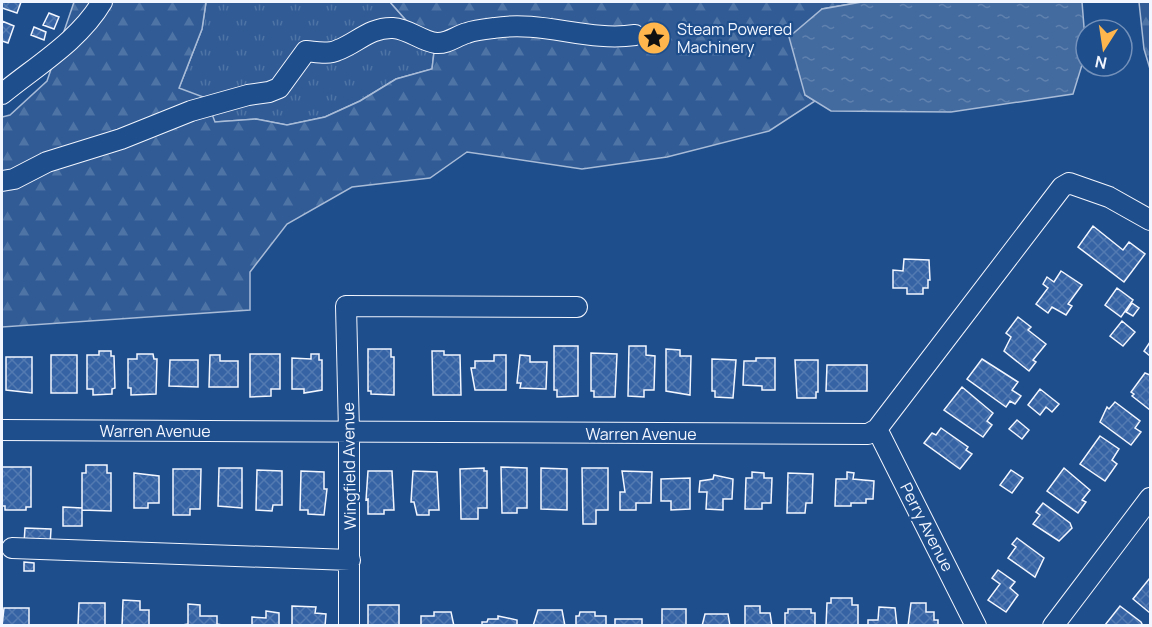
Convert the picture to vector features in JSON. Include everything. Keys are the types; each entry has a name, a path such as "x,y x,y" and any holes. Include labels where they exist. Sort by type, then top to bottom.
{"street":[{"path":"2,94 77,34 90,21 102,2"},
{"path":"2,181 14,178 47,162 121,139 191,111 279,88 306,51 325,53 338,50 362,35 378,30 392,28 408,31 437,43 448,41 465,33 537,25 611,38 635,34"},
{"path":"877,429 1062,187 1069,183 1082,187 1150,220"},
{"name":"Wingfield Avenue","path":"349,626 349,432 346,306 577,307"},
{"name":"Warren Avenue","path":"2,430 854,435 868,434 877,429"},
{"name":"Perry Avenue","path":"877,429 976,626"},
{"path":"1053,626 1150,498"},
{"path":"12,549 350,560"}],"green space":[{"path":"74,2 206,2 202,29 179,88 206,98 215,122 256,119 287,125 325,117 360,101 396,79 432,69 434,52 390,2 862,2 822,9 805,95 815,101 769,131 667,157 582,169 467,152 430,178 352,187 287,224 250,272 250,310 2,327 2,117 10,115 47,81"},
{"path":"206,2 390,2 434,52 432,69 396,79 360,101 325,117 287,125 256,119 215,122 179,88 202,29"},
{"path":"1139,2 1150,2 1150,69 1144,49"}],"water":[{"path":"862,2 1082,2 1083,18 1074,18 1074,78 1078,78 1073,94 951,112 831,111 805,95 789,37 822,9"}],"building":[{"path":"2,2 21,2 17,13 2,8"},
{"path":"49,13 59,17 54,29 43,25"},
{"path":"2,21 14,26 8,43 2,41"},
{"path":"34,27 46,32 44,40 31,35"},
{"path":"1093,226 1123,250 1129,242 1145,254 1124,282 1078,247"},
{"path":"904,259 929,260 930,280 928,280 928,288 923,288 923,294 907,294 907,288 893,288 893,270 903,271"},
{"path":"1061,271 1082,285 1068,304 1072,306 1066,315 1052,307 1048,313 1036,304 1048,288 1043,284 1047,277 1054,282"},
{"path":"1117,288 1133,300 1121,317 1105,305"},
{"path":"1132,303 1139,308 1133,316 1126,312"},
{"path":"1018,317 1031,327 1028,330 1046,344 1033,360 1036,362 1029,371 1004,351 1011,337 1006,333"},
{"path":"1122,321 1135,332 1123,346 1110,336"},
{"path":"1150,342 1150,356 1144,351"},
{"path":"554,346 578,346 578,396 557,397 557,390 554,390"},
{"path":"629,346 646,346 646,355 655,356 654,390 644,390 644,397 628,396"},
{"path":"368,349 391,349 391,357 394,357 394,395 371,394 371,391 368,391"},
{"path":"666,349 680,350 680,356 691,356 690,395 666,391"},
{"path":"99,351 111,351 111,356 114,356 115,388 112,389 112,394 93,395 93,389 87,389 87,355 99,355"},
{"path":"432,351 444,351 444,355 460,355 461,395 433,395"},
{"path":"591,353 617,354 615,397 594,397 594,391 591,391"},
{"path":"137,354 153,354 154,359 157,359 156,394 131,395 131,388 128,388 128,359 137,359"},
{"path":"250,354 280,354 280,389 271,389 271,396 250,397"},
{"path":"311,354 319,354 319,360 322,360 322,390 304,393 304,389 292,389 292,358 311,359"},
{"path":"51,355 77,355 77,393 51,393"},
{"path":"210,355 220,355 220,361 238,361 238,387 209,387"},
{"path":"494,355 506,355 506,390 475,390 471,368 475,368 475,361 494,361"},
{"path":"520,355 530,356 530,362 547,362 546,389 520,388 521,383 517,383"},
{"path":"6,357 32,357 32,393 6,390"},
{"path":"756,358 775,358 775,390 762,390 762,386 743,385 744,361 756,361"},
{"path":"712,359 736,360 733,398 715,397 715,391 712,391"},
{"path":"982,359 1018,382 1012,390 1021,396 1015,404 1010,401 1006,407 967,379"},
{"path":"170,360 198,360 198,387 169,386"},
{"path":"795,360 818,360 816,398 797,398"},
{"path":"827,365 867,365 867,391 826,391"},
{"path":"1145,373 1150,375 1150,410 1132,396 1134,394 1131,392"},
{"path":"962,387 993,413 987,421 992,425 983,437 944,410"},
{"path":"1040,389 1059,404 1052,412 1046,407 1040,415 1028,405"},
{"path":"1115,402 1140,421 1135,428 1141,432 1131,445 1100,422 1107,407 1109,409"},
{"path":"1017,420 1029,430 1022,439 1009,429"},
{"path":"941,428 968,447 966,450 972,454 960,469 924,443 932,433 936,435"},
{"path":"1100,436 1119,449 1112,460 1117,464 1105,481 1080,464"},
{"path":"86,465 107,465 107,473 111,473 111,511 82,510 82,473 86,473"},
{"path":"2,467 31,467 31,507 26,507 26,510 5,510 5,506 2,506"},
{"path":"501,467 527,468 527,508 517,508 517,513 502,513"},
{"path":"219,468 242,468 242,508 218,506"},
{"path":"484,468 484,471 487,471 487,508 478,508 478,519 461,519 460,469"},
{"path":"541,468 567,469 567,510 541,509"},
{"path":"582,468 608,468 608,510 596,510 596,524 583,524"},
{"path":"1064,468 1090,490 1082,500 1086,502 1078,513 1047,491"},
{"path":"173,469 201,469 200,509 190,509 190,515 173,515"},
{"path":"257,470 282,471 282,505 273,505 272,511 256,510"},
{"path":"1011,470 1023,478 1012,493 1000,485"},
{"path":"301,471 324,472 324,489 327,489 324,515 308,514 308,510 300,510"},
{"path":"368,471 392,471 394,510 384,510 384,514 368,514 368,499 366,500"},
{"path":"413,471 437,472 439,510 429,510 429,515 417,515 414,502 411,502"},
{"path":"622,471 652,472 651,503 636,503 636,510 620,510 620,492 625,492"},
{"path":"752,472 764,473 764,478 772,478 771,503 762,503 762,509 745,509 746,478 752,478"},
{"path":"847,472 854,473 853,479 874,481 873,499 866,499 866,503 851,503 851,506 835,506 836,479 847,479"},
{"path":"134,473 159,476 159,503 148,503 148,508 134,508"},
{"path":"788,473 813,474 812,503 806,503 805,513 787,513"},
{"path":"714,475 733,479 732,499 723,499 723,510 706,509 707,492 699,492 700,481 713,479"},
{"path":"690,478 690,509 671,510 671,501 661,501 661,479"},
{"path":"1043,503 1070,523 1072,528 1059,541 1033,524 1040,515 1036,512"},
{"path":"63,507 82,508 82,526 63,526"},
{"path":"25,528 51,529 50,545 24,544"},
{"path":"1017,538 1044,558 1035,577 1008,558 1016,547 1012,544"},
{"path":"24,562 34,563 34,571 24,571"},
{"path":"998,570 1015,582 1010,588 1018,595 1006,612 988,600 1000,584 992,578"},
{"path":"1150,580 1150,613 1133,599"},
{"path":"831,598 852,598 852,605 858,605 858,626 826,626 827,603 831,603"},
{"path":"123,600 140,601 140,610 149,610 149,626 122,626"},
{"path":"79,603 105,603 105,626 78,626"},
{"path":"911,603 926,603 926,612 934,612 934,620 938,620 938,626 908,626"},
{"path":"188,604 200,605 200,616 217,616 217,624 227,626 177,626 188,624"},
{"path":"368,605 399,605 399,626 368,626"},
{"path":"292,606 316,607 315,613 326,614 325,626 292,626"},
{"path":"745,606 760,606 760,613 770,613 772,626 745,626"},
{"path":"1120,606 1141,622 1143,626 1105,625"},
{"path":"879,607 895,608 897,626 868,626 868,620 878,620"},
{"path":"4,608 29,608 29,626 2,626"},
{"path":"662,609 686,609 686,626 662,626"},
{"path":"788,609 811,609 811,613 815,613 815,626 785,626 785,613 788,613"},
{"path":"538,610 562,610 565,626 533,626"},
{"path":"266,611 279,613 279,626 252,626 252,617 266,618"},
{"path":"434,612 451,612 454,626 421,626 421,616 434,616"},
{"path":"580,612 595,612 595,616 606,616 606,626 576,626 576,616 579,616"},
{"path":"705,614 728,614 730,626 702,626"},
{"path":"498,616 517,620 517,626 482,626 482,622 487,622 488,619 498,619"},
{"path":"615,619 642,619 642,626 615,626"}],"place":[{"name":"Steam Powered Machinery","path":"654,38"}]}
